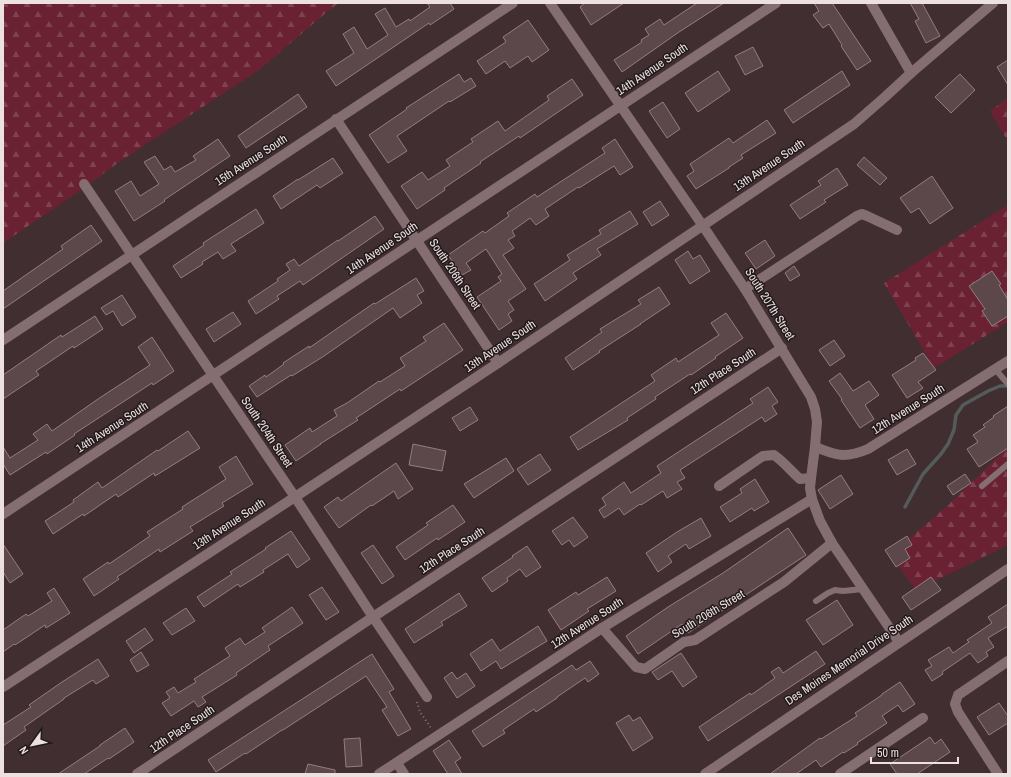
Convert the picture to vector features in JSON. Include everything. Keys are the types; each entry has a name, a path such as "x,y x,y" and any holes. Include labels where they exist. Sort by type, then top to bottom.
{"street":[{"name":"15th Avenue South","path":"3,340 513,3"},
{"name":"South 207th Street","path":"550,3 746,289 811,397 817,422 810,488 812,500 820,521 832,543 899,642"},
{"name":"14th Avenue South","path":"3,514 776,3"},
{"path":"871,3 911,72"},
{"name":"13th Avenue South","path":"3,687 498,363 854,124 911,72 993,3"},
{"name":"South 206th Street","path":"336,119 498,363"},
{"name":"South 204th Street","path":"84,184 295,497 427,697"},
{"path":"746,289 862,214 897,230"},
{"name":"12th Place South","path":"137,774 782,348"},
{"name":"12th Avenue South","path":"815,447 843,455 859,453 868,449 1008,361"},
{"path":"719,486 763,456 774,455 782,460 800,479 811,478"},
{"name":"12th Avenue South","path":"379,774 602,628 812,500"},
{"name":"South 206th Street","path":"602,628 636,667 646,669 684,642 695,640 784,582 832,543"},
{"name":"Des Moines Memorial Drive South","path":"705,774 1008,569"},
{"path":"998,774 958,712 955,704 958,695 1008,661"},
{"path":"840,774 923,718"},
{"path":"397,763 404,774"}],"lane":[{"path":"995,369 1008,384"},
{"path":"982,486 1008,464"},
{"path":"816,601 828,592 835,590 843,591 863,589"}],"path":[{"path":"421,688 417,701 420,712 436,737"}],"green space":[{"path":"3,3 339,3 259,70 122,160 3,243"},
{"path":"1008,98 1008,142 990,111"},
{"path":"1008,205 1008,322 934,368 884,283"},
{"path":"1008,447 1008,545 916,590 890,555 945,508"}],"building":[{"path":"427,3 450,3 454,9 430,25 429,23 336,86 326,71 354,53 343,34 354,27 367,49 388,35 375,14 385,8 396,27 409,19 410,21 430,7"},
{"path":"585,3 624,3 591,25 580,7"},
{"path":"697,3 724,3 622,72 614,60 642,42 641,40 649,35 645,29 660,19 664,25"},
{"path":"814,3 832,3 871,61 857,70 829,24 823,28 813,15 819,11"},
{"path":"910,3 922,3 940,36 926,43 915,21 919,19"},
{"path":"528,20 549,50 532,62 528,56 510,68 505,61 486,74 477,61 506,42 503,37"},
{"path":"753,47 763,66 745,75 735,56"},
{"path":"1008,60 1008,85 997,67"},
{"path":"718,71 730,90 698,112 685,93"},
{"path":"842,71 850,85 793,123 784,110"},
{"path":"459,74 464,82 471,78 476,86 450,102 449,101 397,136 407,151 388,163 369,135 407,109 406,108"},
{"path":"960,74 975,90 951,113 935,97"},
{"path":"572,79 583,95 520,138 519,136 480,162 481,163 444,188 445,190 417,209 401,186 422,172 428,180 450,166 446,160 473,142 471,139 498,121 505,131 549,100 547,96"},
{"path":"298,94 307,107 246,148 238,136"},
{"path":"663,102 680,129 667,138 649,111"},
{"path":"767,120 776,133 741,155 743,158 696,189 687,176 694,171 690,164 729,138 733,143"},
{"path":"218,139 230,156 134,221 115,191 131,181 140,196 159,184 144,162 155,156 164,170 171,166 175,172 196,160 193,156"},
{"path":"615,139 633,167 620,175 614,166 579,188 578,187 545,209 549,216 536,225 530,218 512,231 515,236 508,240 514,248 503,255 526,289 508,301 514,310 508,314 512,321 499,330 477,297 501,281 498,277 502,274 486,249 466,263 471,270 462,275 448,255 483,231 485,233 509,216 507,213 535,194 537,197 605,153 602,148"},
{"path":"864,157 887,178 880,185 857,165"},
{"path":"333,158 343,173 320,188 317,185 281,209 273,196"},
{"path":"837,168 848,185 824,200 826,202 800,219 790,205 821,185 818,181"},
{"path":"932,176 953,208 930,224 919,208 911,213 900,198"},
{"path":"660,201 669,215 652,226 643,212"},
{"path":"256,209 264,223 231,244 236,251 223,259 218,252 181,278 173,266 204,245 203,243"},
{"path":"630,211 638,224 597,249 601,255 573,273 577,279 545,301 534,284 570,260 567,255 601,234 599,230"},
{"path":"375,216 384,229 303,285 300,281 277,296 279,299 256,314 248,301 278,281 277,279 290,270 286,264 294,259 299,266"},
{"path":"91,225 102,241 3,309 3,291 63,249 61,246"},
{"path":"765,240 775,256 756,269 745,253"},
{"path":"688,251 693,259 700,255 710,271 690,284 675,260"},
{"path":"794,266 800,275 790,281 785,273"},
{"path":"992,271 1001,284 999,285 1008,300 1008,316 992,326 982,311 985,309 969,286"},
{"path":"416,278 424,291 417,295 422,303 400,318 393,308 324,356 257,397 249,386 265,375 266,377 284,364 283,363 309,346 309,348 374,303 375,304"},
{"path":"659,287 670,304 573,370 565,358 602,332 600,329 641,304 638,300"},
{"path":"122,295 136,317 122,326 113,311 106,315 101,308"},
{"path":"233,312 241,324 214,342 206,329"},
{"path":"726,313 743,338 691,375 690,374 655,397 656,399 627,418 628,420 578,450 570,437 655,381 651,375 676,358 678,362 719,335 711,323"},
{"path":"95,316 103,329 74,348 73,346 36,371 39,375 3,399 3,375 61,335 62,337"},
{"path":"444,323 463,350 401,391 400,389 356,418 358,420 296,461 285,445 310,428 312,432 337,416 334,410 405,366 400,358 426,341 423,337"},
{"path":"152,337 174,371 153,385 152,383 74,434 75,435 47,454 46,452 10,475 3,464 3,447 10,458 38,440 33,434 47,424 52,431 150,365 138,347"},
{"path":"834,340 845,356 830,366 819,350"},
{"path":"923,353 936,370 918,382 923,388 907,398 892,375 916,360 915,358"},
{"path":"840,373 853,391 869,381 879,395 865,405 874,419 860,428 829,381"},
{"path":"768,387 778,402 772,406 777,414 765,422 762,417 680,470 685,478 677,482 682,489 667,498 663,491 624,515 619,508 604,518 599,510 606,505 602,498 624,482 631,493 661,473 657,466 753,403 750,399"},
{"path":"1008,406 1008,448 979,467 967,449 978,442 973,435 985,427 983,425 994,417 993,416"},
{"path":"470,407 478,420 460,431 452,418"},
{"path":"188,431 200,448 155,476 154,473 118,497 116,494 84,516 83,514 53,534 45,521 74,502 73,500 98,482 102,488 157,450 158,451"},
{"path":"413,444 446,451 442,471 409,465"},
{"path":"907,449 916,464 897,475 888,460"},
{"path":"540,454 551,470 528,485 517,469"},
{"path":"236,456 253,484 222,503 224,506 190,527 193,531 160,552 159,549 117,577 119,579 94,596 83,579 108,562 109,564 150,536 147,532 183,509 182,507 226,479 219,467"},
{"path":"506,458 514,471 474,498 464,484"},
{"path":"396,463 413,489 398,499 394,491 372,506 371,505 339,528 324,507 338,497 341,501"},
{"path":"965,474 971,483 953,495 947,486"},
{"path":"841,475 853,494 830,509 818,490"},
{"path":"755,479 769,502 754,511 752,508 730,522 720,507 742,493 740,489"},
{"path":"453,505 465,522 438,540 437,538 405,560 396,547 428,525 426,523"},
{"path":"573,517 588,537 574,547 569,540 562,545 552,531"},
{"path":"701,518 711,536 689,549 686,544 668,556 672,562 658,572 646,553"},
{"path":"788,528 806,555 688,633 682,624 638,654 626,636 668,607 723,573"},
{"path":"291,531 310,559 297,568 288,554 263,570 264,572 240,587 238,584 204,607 197,597 232,574 230,572"},
{"path":"907,536 912,545 905,549 910,558 896,567 885,550"},
{"path":"3,544 23,574 10,583 3,572"},
{"path":"373,545 394,576 382,584 361,553"},
{"path":"527,546 541,567 526,577 520,569 507,578 508,581 492,592 482,578"},
{"path":"607,577 616,591 587,609 589,611 561,630 548,610 576,592 578,595"},
{"path":"931,577 941,590 911,610 902,597"},
{"path":"322,587 339,612 326,620 309,595"},
{"path":"54,588 70,613 46,628 45,625 3,652 3,630 26,614 28,616 52,601 47,593"},
{"path":"459,593 467,606 441,622 443,625 414,643 405,629"},
{"path":"837,600 853,625 823,645 806,620"},
{"path":"1008,604 1008,626 988,638 994,647 986,652 988,656 978,663 970,653 942,672 943,674 932,681 925,670 932,666 928,660 949,647 953,653 969,642 967,640 992,623 988,617"},
{"path":"292,607 303,623 268,646 270,650 236,673 237,675 202,697 206,702 198,707 194,701 171,716 162,703 170,698 166,692 174,687 178,693 196,682 194,679 230,656 225,648 240,638 245,645 265,632 262,628"},
{"path":"186,608 195,621 172,635 163,623"},
{"path":"538,626 547,641 501,669 496,661 481,671 470,654 492,639 500,651"},
{"path":"145,628 153,640 134,653 126,641"},
{"path":"816,651 825,664 708,741 699,727 750,693 751,695 775,678 771,672 779,667 783,673"},
{"path":"141,652 149,665 137,672 130,660"},
{"path":"681,653 697,677 683,687 672,671 658,680 652,672"},
{"path":"372,654 394,689 389,692 411,729 398,736 382,710 387,707 366,676 216,772 208,760"},
{"path":"98,659 109,676 96,684 93,680 64,698 24,727 26,730 3,746 3,725 31,707 29,705 62,682"},
{"path":"590,661 599,674 588,682 585,678 536,712 534,709 503,730 505,733 483,747 472,731 572,665 576,670"},
{"path":"452,672 457,679 466,673 475,686 457,698 444,678"},
{"path":"900,682 915,704 903,712 898,705 882,716 887,723 857,743 858,744 821,767 816,760 796,774 770,774 820,738 821,739 857,716 855,713"},
{"path":"999,703 1008,716 1008,723 989,735 977,717"},
{"path":"629,715 633,721 640,717 653,738 633,751 616,723"},
{"path":"125,728 134,742 84,774 58,774 100,746"},
{"path":"930,737 935,744 941,739 950,752 917,774 897,774 890,764"},
{"path":"360,738 362,766 346,767 344,739"},
{"path":"449,740 461,758 455,762 462,774 448,774 433,751"},
{"path":"308,764 335,770 335,774 305,774"}],"waterway":[{"path":"905,507 923,474 948,444 954,430 956,415 963,405 988,391 1000,386 1008,386"}]}
